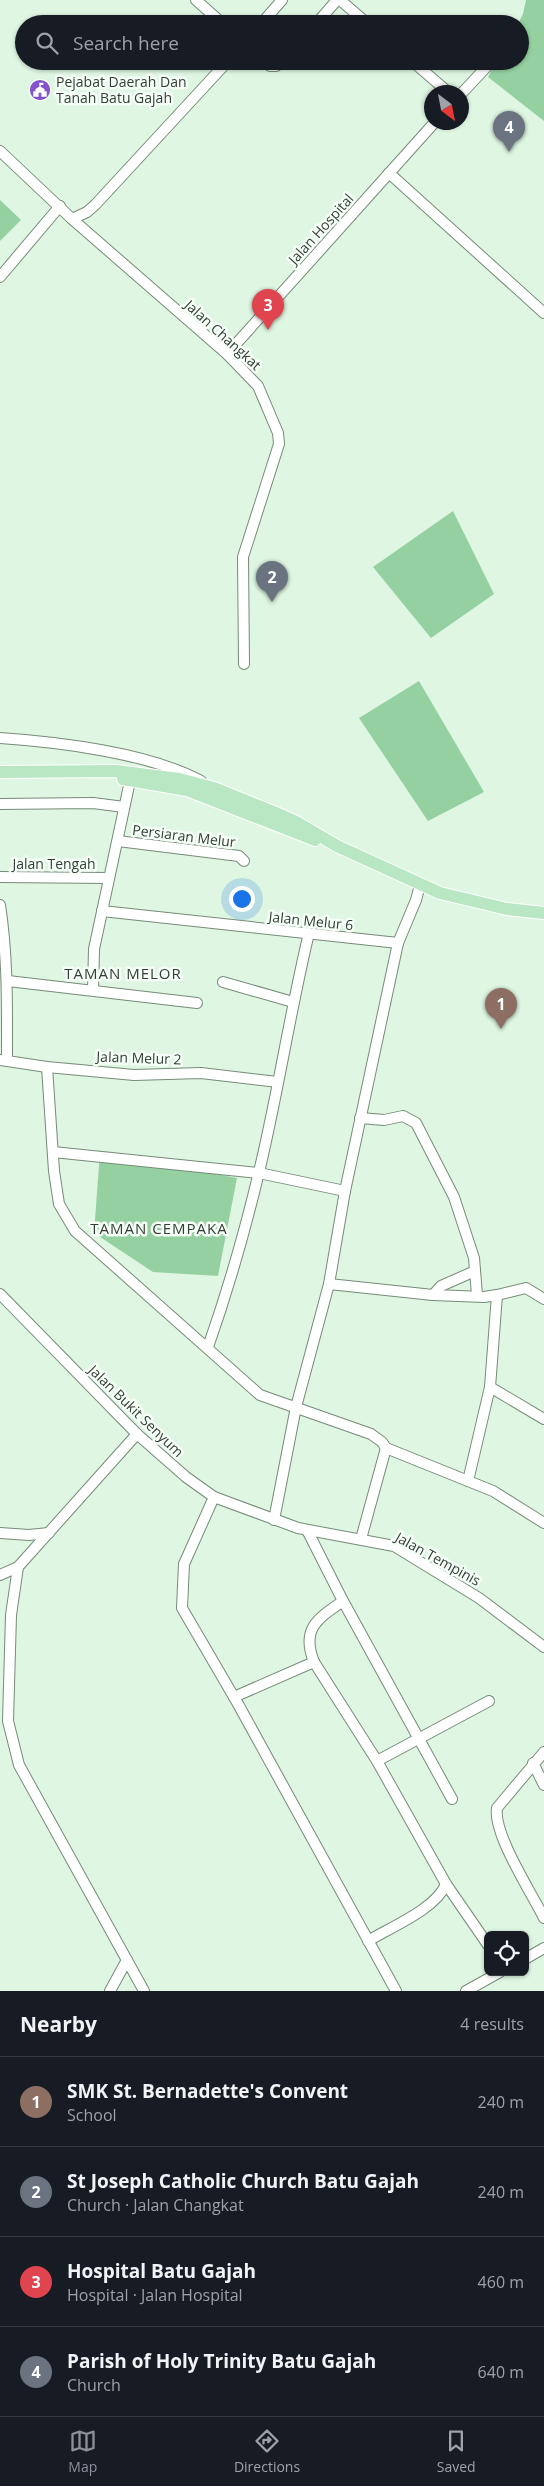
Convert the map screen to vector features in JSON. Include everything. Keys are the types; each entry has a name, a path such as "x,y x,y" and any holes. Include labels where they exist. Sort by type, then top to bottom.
{"main road":[{"path":"0,772 93,773 116,771 179,778 214,788 296,822 336,846"},
{"path":"93,773 187,790 336,846 440,893 507,909 544,913"},
{"path":"179,778 187,790"}],"street":[{"path":"196,0 213,15"},
{"path":"269,15 282,0"},
{"path":"325,15 339,0 357,15"},
{"path":"72,219 87,212 96,205 220,70"},
{"path":"422,70 440,85"},
{"path":"469,86 484,70"},
{"name":"Jalan Hospital","path":"227,354 427,130"},
{"name":"Jalan Changkat","path":"0,151 72,219 227,354 258,386 278,433 279,444 243,557 244,664"},
{"path":"389,173 544,313"},
{"path":"0,276 60,206"},
{"path":"0,738 118,754 164,765 190,775 214,788"},
{"path":"164,765 179,778"},
{"path":"93,990 94,949 130,780"},
{"path":"0,804 93,803 124,807"},
{"name":"Persiaran Melur","path":"118,841 239,856 244,861"},
{"name":"Jalan Tengah","path":"0,878 108,878"},
{"path":"274,1520 296,1407 329,1284 344,1192 400,939 416,900 420,884"},
{"path":"0,905 6,940 8,982 4,1060"},
{"name":"Jalan Melur 6","path":"102,911 309,933 400,939"},
{"path":"208,1347 226,1295 259,1173 292,1002 309,933"},
{"path":"8,982 197,1003"},
{"path":"222,982 292,1002"},
{"name":"Jalan Melur 2","path":"4,1060 47,1067 134,1075 201,1073 278,1082"},
{"path":"47,1067 53,1152 60,1204 75,1231 260,1395 371,1434 382,1442 386,1448 493,1491 544,1523"},
{"path":"360,1118 384,1120 403,1116 416,1123 454,1197 474,1258 477,1295"},
{"path":"53,1152 259,1173 344,1192"},
{"path":"433,1295 441,1286 475,1271"},
{"path":"329,1284 433,1295 497,1295 526,1288 544,1299"},
{"name":"Jalan Bukit Senyum","path":"0,1294 137,1434 186,1478 214,1497 274,1520"},
{"path":"468,1481 490,1387 497,1295"},
{"path":"490,1387 544,1419"},
{"path":"0,1575 18,1567 137,1434"},
{"path":"362,1539 386,1448"},
{"path":"214,1497 184,1564 182,1608 234,1697 396,1991"},
{"name":"Jalan Tempinis","path":"274,1520 307,1530 394,1546 479,1598 544,1647"},
{"path":"307,1530 343,1601 452,1799"},
{"path":"0,1533 29,1535 49,1533"},
{"path":"29,1535 37,1547"},
{"path":"18,1567 11,1615 8,1674 8,1721 18,1765 144,1991"},
{"path":"343,1601 327,1612 308,1636 308,1647 314,1662 377,1761 446,1884 484,1939"},
{"path":"234,1697 314,1662"},
{"path":"377,1761 489,1701"},
{"path":"544,1752 497,1808 496,1818 502,1837 544,1918"},
{"path":"533,1763 544,1785"},
{"path":"368,1941 430,1904 442,1894 446,1884"},
{"path":"529,1956 544,1948"},
{"path":"110,1991 126,1960"},
{"path":"466,1991 493,1976"}],"green space":[{"path":"526,0 544,0 544,121 488,77 492,70 529,70 529,15 523,14"},
{"path":"0,200 21,220 0,241"},
{"path":"453,511 494,594 431,638 373,567"},
{"path":"419,681 484,792 428,821 359,718"},
{"path":"100,1152 237,1178 218,1276 153,1272 94,1233"}],"place":[{"name":"Pejabat Daerah Dan Tanah Batu Gajah","path":"40,90"},
{"name":"Parish of Holy Trinity Batu Gajah","path":"509,152"},
{"name":"Hospital Batu Gajah","path":"268,330"},
{"name":"St Joseph Catholic Church Batu Gajah","path":"272,602"},
{"name":"SMK St. Bernadette's Convent","path":"501,1029"}],"district":[{"name":"TAMAN MELOR","path":"123,974"},
{"name":"TAMAN CEMPAKA","path":"159,1229"}]}
